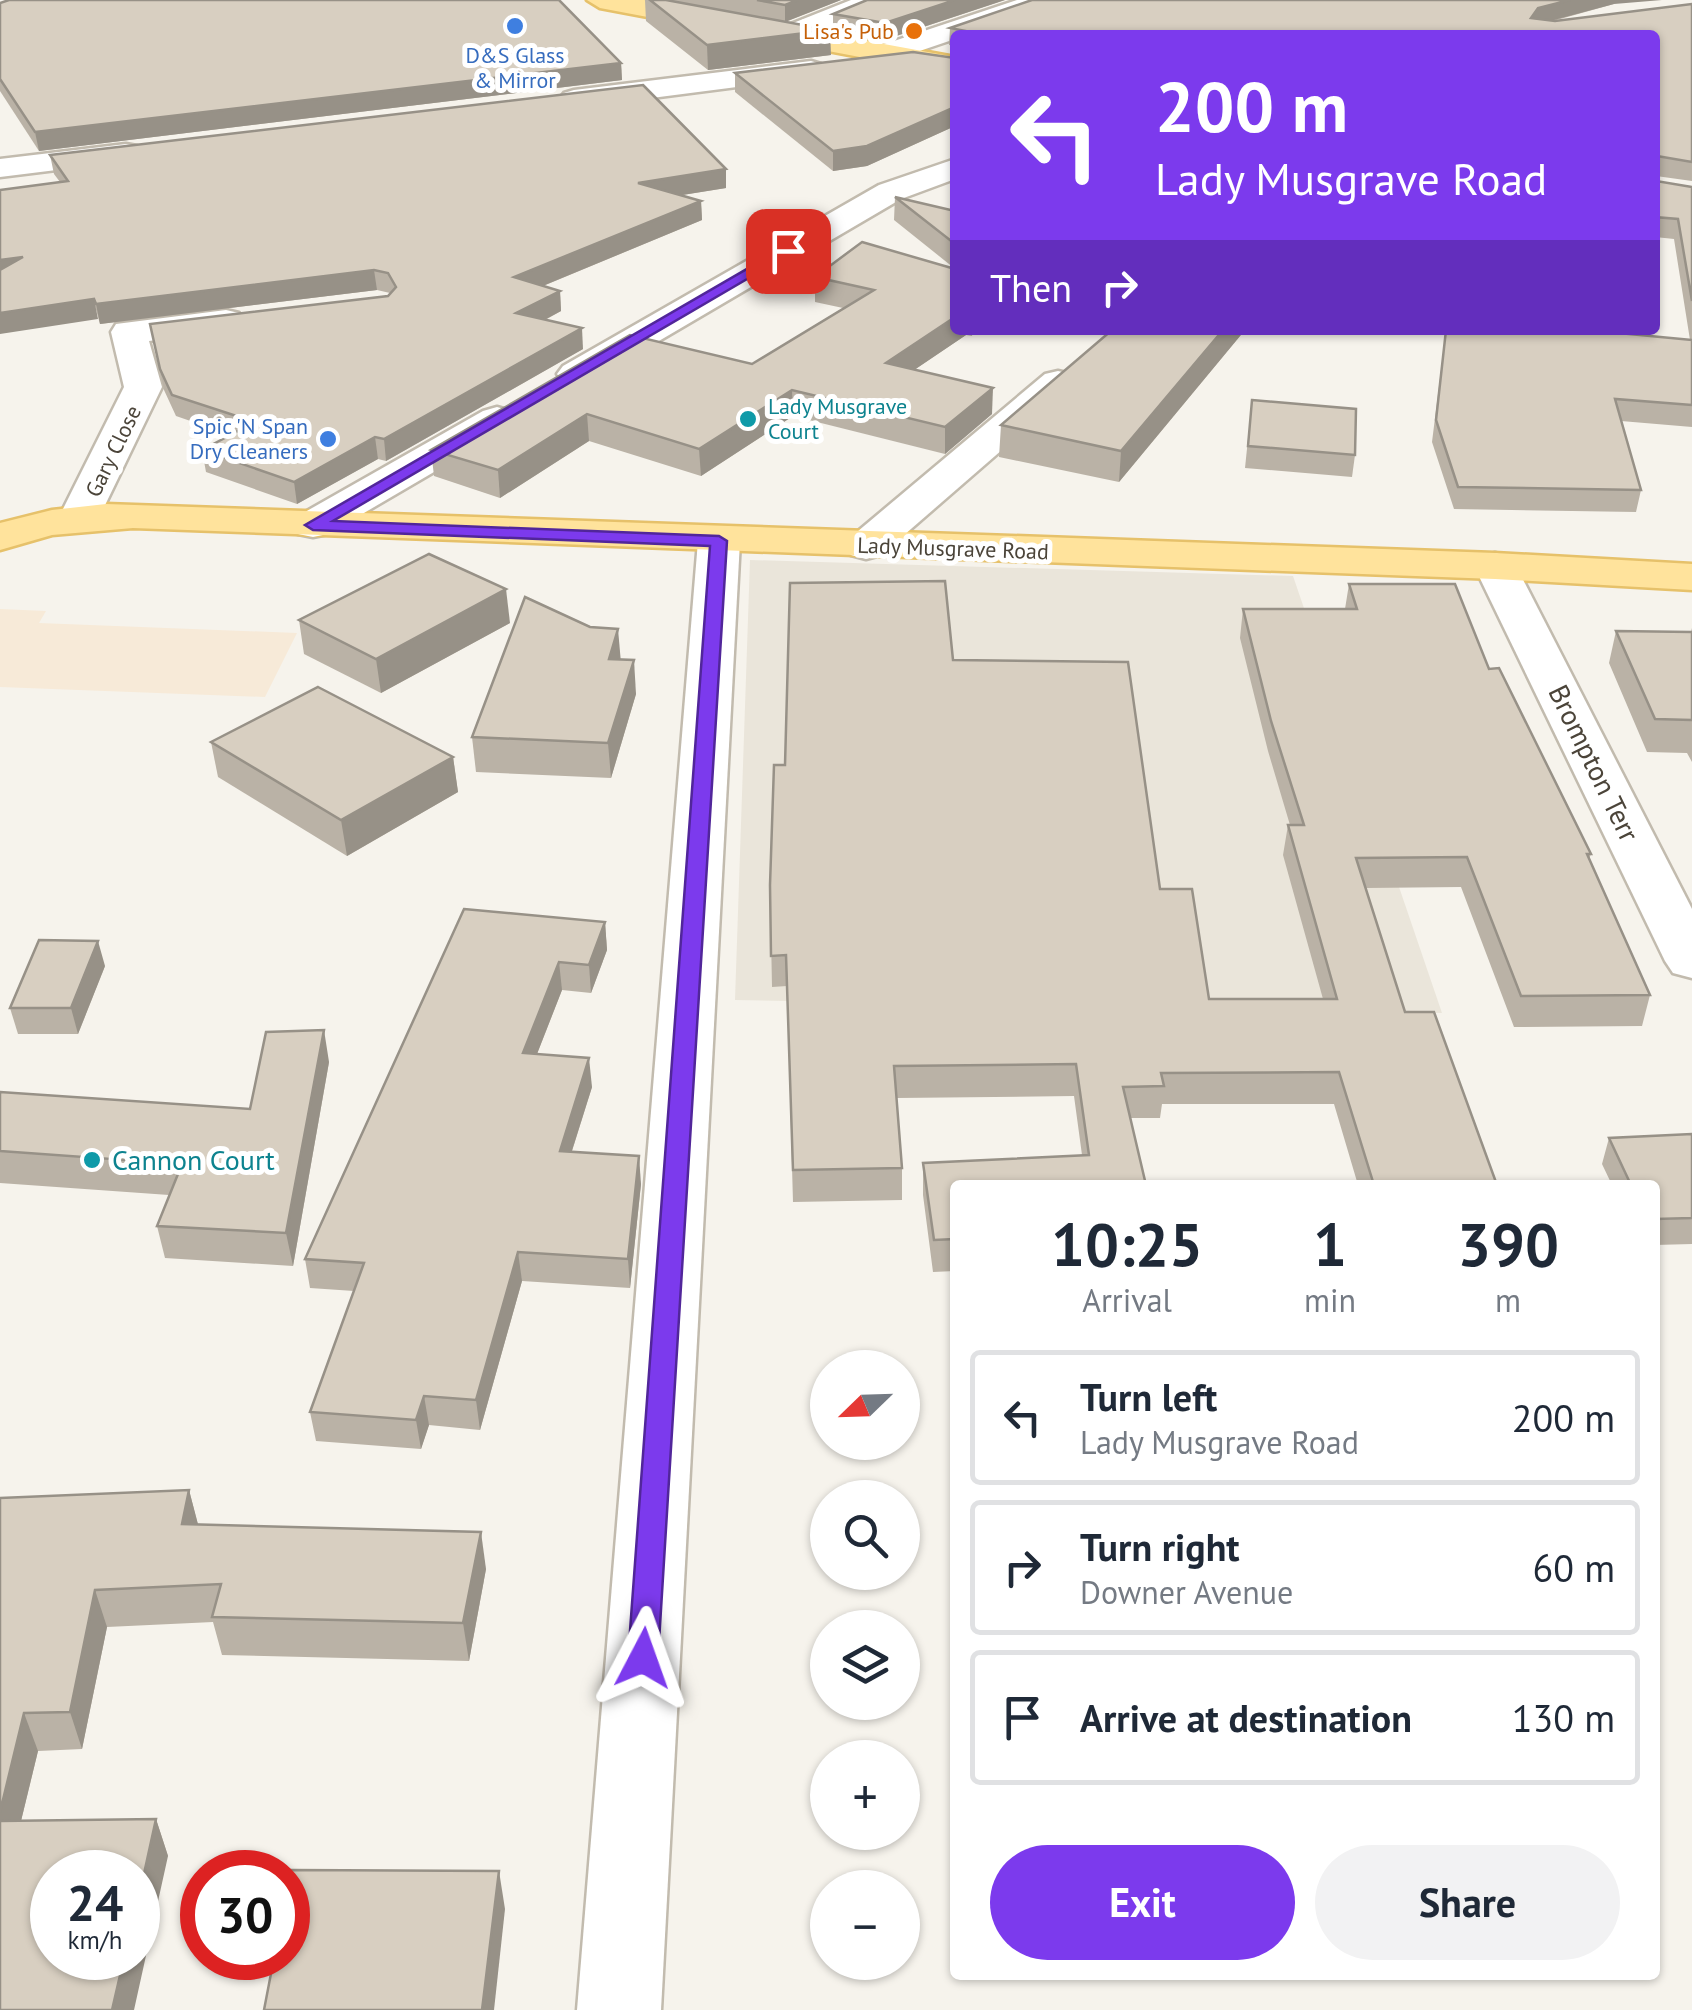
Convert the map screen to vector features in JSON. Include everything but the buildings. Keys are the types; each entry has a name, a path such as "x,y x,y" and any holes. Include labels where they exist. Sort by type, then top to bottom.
{"main road":[{"path":"600,0 950,65"},
{"name":"Lady Musgrave Road","path":"0,537 78,519 144,514 213,521 1495,566 1692,577"},
{"name":"Lady Musgrave Road","path":"0,578 72,550 213,521"}],"street":[{"path":"788,35 875,0"},
{"path":"952,30 1042,0"},
{"path":"536,104 899,56 950,31"},
{"path":"0,168 159,149"},
{"path":"313,525 890,192 950,170"},
{"name":"Gary Close","path":"78,519 143,387 129,332 262,317"},
{"path":"866,546 1088,358"},
{"path":"619,2010 719,541"},
{"name":"Brompton Terr","path":"1495,566 1692,961"}],"shaded area":[{"path":"750,560 1293,576 1442,1013 735,1000"},
{"path":"0,609 46,611 39,623 297,633 265,697 0,687"}],"place":[{"name":"D&S Glass & Mirror","path":"515,26"},
{"name":"Lisa's Pub","path":"914,31"},
{"name":"Lady Musgrave Court","path":"748,419"},
{"name":"Spic 'N Span Dry Cleaners","path":"328,439"},
{"name":"Cannon Court","path":"92,1160"}],"route":[{"path":"643,1658 719,541 313,525 788,251"}]}
